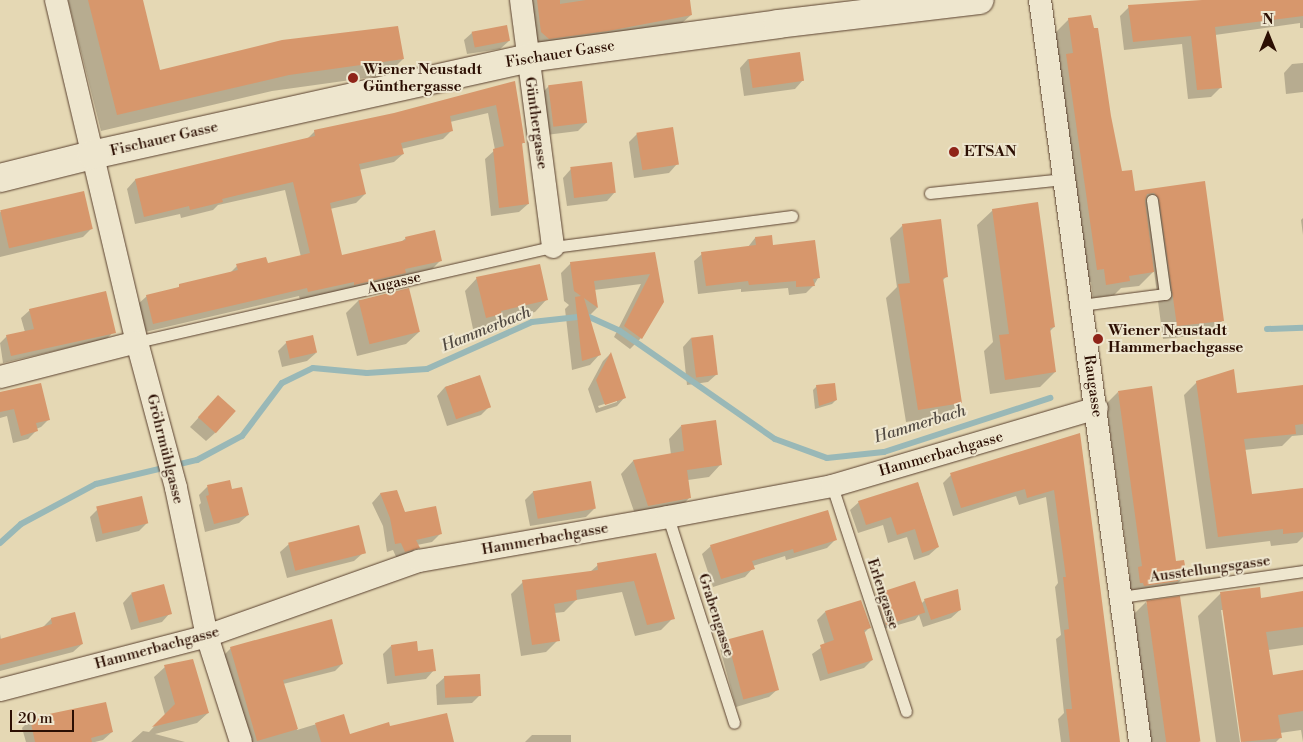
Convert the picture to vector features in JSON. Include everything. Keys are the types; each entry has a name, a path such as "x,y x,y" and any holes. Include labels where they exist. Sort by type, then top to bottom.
{"main road":[{"name":"Fischauer Gasse","path":"0,178 92,155 528,58 778,24 861,7 980,0"}],"street":[{"name":"Gröhrmühlgasse","path":"56,0 137,342 176,488 207,636 241,742"},
{"name":"Günthergasse","path":"521,0 553,247"},
{"name":"Raugasse","path":"1040,0 1063,179 1097,408 1140,742"},
{"name":"Augasse","path":"0,377 137,342"},
{"name":"Hammerbachgasse","path":"0,690 207,636 419,560 668,517 832,486 1097,408"}],"lane":[{"path":"930,193 1063,179"},
{"path":"1081,305 1165,294 1152,200"},
{"name":"Augasse","path":"137,342 553,247 792,216"},
{"name":"Erlengasse","path":"832,486 906,711"},
{"name":"Grabengasse","path":"668,517 734,723"},
{"name":"Ausstellungsgasse","path":"1120,597 1303,571"}],"building":[{"path":"88,0 143,0 160,70 282,40 398,26 404,59 289,75 117,115"},
{"path":"537,0 560,0 560,4 586,0 690,0 692,15 608,31 549,39 541,32"},
{"path":"1202,0 1303,0 1303,16 1215,27 1222,88 1197,90 1191,36 1133,42 1128,5"},
{"path":"1091,15 1094,28 1098,28 1111,116 1122,171 1132,170 1135,191 1205,181 1224,321 1177,326 1159,199 1154,193 1147,194 1145,201 1154,272 1129,276 1130,281 1106,285 1104,269 1097,270 1066,54 1073,53 1068,18"},
{"path":"507,25 510,41 475,48 472,32"},
{"path":"800,52 804,81 753,88 749,59"},
{"path":"515,81 525,143 522,143 529,204 499,208 493,149 504,146 496,105 450,116 453,131 401,143 404,154 359,164 366,194 330,203 342,255 406,240 405,237 435,230 442,261 405,269 406,273 354,285 354,282 308,292 307,288 153,324 146,295 179,287 179,284 238,270 236,264 266,257 268,263 310,253 293,182 222,199 223,202 190,210 189,206 144,217 135,179 315,136 314,130 394,113"},
{"path":"582,81 587,123 553,127 548,85"},
{"path":"673,127 679,165 642,170 636,133"},
{"path":"612,162 616,193 574,198 570,167"},
{"path":"84,191 93,229 9,248 0,210"},
{"path":"1038,202 1055,327 1050,328 1056,372 1005,380 999,335 1009,334 992,209"},
{"path":"941,219 948,277 943,278 962,403 918,410 898,284 910,283 902,224"},
{"path":"772,235 773,245 815,240 820,278 813,279 815,286 796,287 796,281 749,285 748,281 706,286 701,252 756,245 755,237"},
{"path":"655,252 664,302 642,339 624,326 650,274 594,281 598,308 584,298 601,355 582,361 575,297 581,296 574,291 570,262"},
{"path":"540,264 548,300 501,311 502,314 486,318 476,277"},
{"path":"409,288 420,332 369,344 359,301"},
{"path":"106,291 116,333 11,356 6,335 34,329 29,309"},
{"path":"313,335 317,353 290,359 286,341"},
{"path":"713,335 718,375 696,377 691,338"},
{"path":"611,352 626,398 605,405 596,380"},
{"path":"1234,369 1237,393 1303,385 1303,424 1295,425 1296,434 1244,439 1252,494 1303,488 1303,532 1283,534 1283,529 1218,537 1196,381"},
{"path":"480,375 491,407 456,419 445,387"},
{"path":"41,383 50,420 36,423 38,431 21,436 14,409 0,412 0,392"},
{"path":"835,383 837,400 819,406 816,385"},
{"path":"1152,386 1176,561 1184,560 1187,576 1177,578 1178,581 1144,586 1143,583 1140,583 1138,567 1142,566 1118,391"},
{"path":"218,395 236,411 216,433 198,417"},
{"path":"716,420 722,465 687,470 691,498 648,506 633,460 684,451 681,425"},
{"path":"1080,433 1120,742 1070,742 1066,709 1072,709 1064,630 1069,629 1063,577 1066,577 1054,490 1027,498 1025,489 961,508 950,473"},
{"path":"230,480 232,489 242,487 249,515 214,524 206,496 209,495 207,485"},
{"path":"591,481 596,509 538,519 533,491"},
{"path":"918,482 939,547 922,553 915,529 897,535 891,517 866,525 858,501"},
{"path":"397,490 405,512 436,506 442,534 416,540 420,548 405,552 401,543 395,544 390,518 380,493"},
{"path":"142,496 148,523 103,534 96,507"},
{"path":"828,510 837,540 794,553 793,549 752,561 755,569 721,579 710,545"},
{"path":"359,525 366,553 295,571 288,543"},
{"path":"656,553 675,619 647,625 634,581 576,590 577,600 554,604 560,641 532,645 522,580 598,570 597,563"},
{"path":"915,581 925,612 886,625 876,594"},
{"path":"164,584 172,614 139,623 131,593"},
{"path":"1260,587 1261,598 1303,591 1303,627 1266,632 1273,675 1303,670 1303,711 1278,715 1282,738 1241,742 1220,592"},
{"path":"958,589 961,610 931,620 924,599"},
{"path":"1180,596 1200,742 1166,742 1146,601"},
{"path":"861,600 871,628 864,630 873,660 828,674 820,645 834,640 825,611"},
{"path":"75,612 83,644 0,665 0,639 52,624 51,618"},
{"path":"332,619 343,664 283,680 298,729 257,741 230,647"},
{"path":"763,630 779,690 743,699 727,640"},
{"path":"417,641 418,651 433,649 436,671 395,676 391,645"},
{"path":"193,659 209,713 152,727 175,704 164,665"},
{"path":"480,674 481,696 445,698 444,676"},
{"path":"106,702 113,732 91,738 92,742 35,742 30,718"},
{"path":"447,713 454,742 321,742 315,723 344,714 350,734 389,722 390,726"}],"waterway":[{"name":"Hammerbach","path":"0,543 21,524 96,484 197,460 242,436 282,383 313,368 367,373 427,369 532,322 587,316 620,331 775,439 827,458 884,452 1050,398"},
{"name":"Hammerbach","path":"1267,329 1303,328"}],"place":[{"name":"Wiener Neustadt Günthergasse","path":"353,78"},
{"name":"ETSAN","path":"954,152"},
{"name":"Wiener Neustadt Hammerbachgasse","path":"1098,339"}]}
